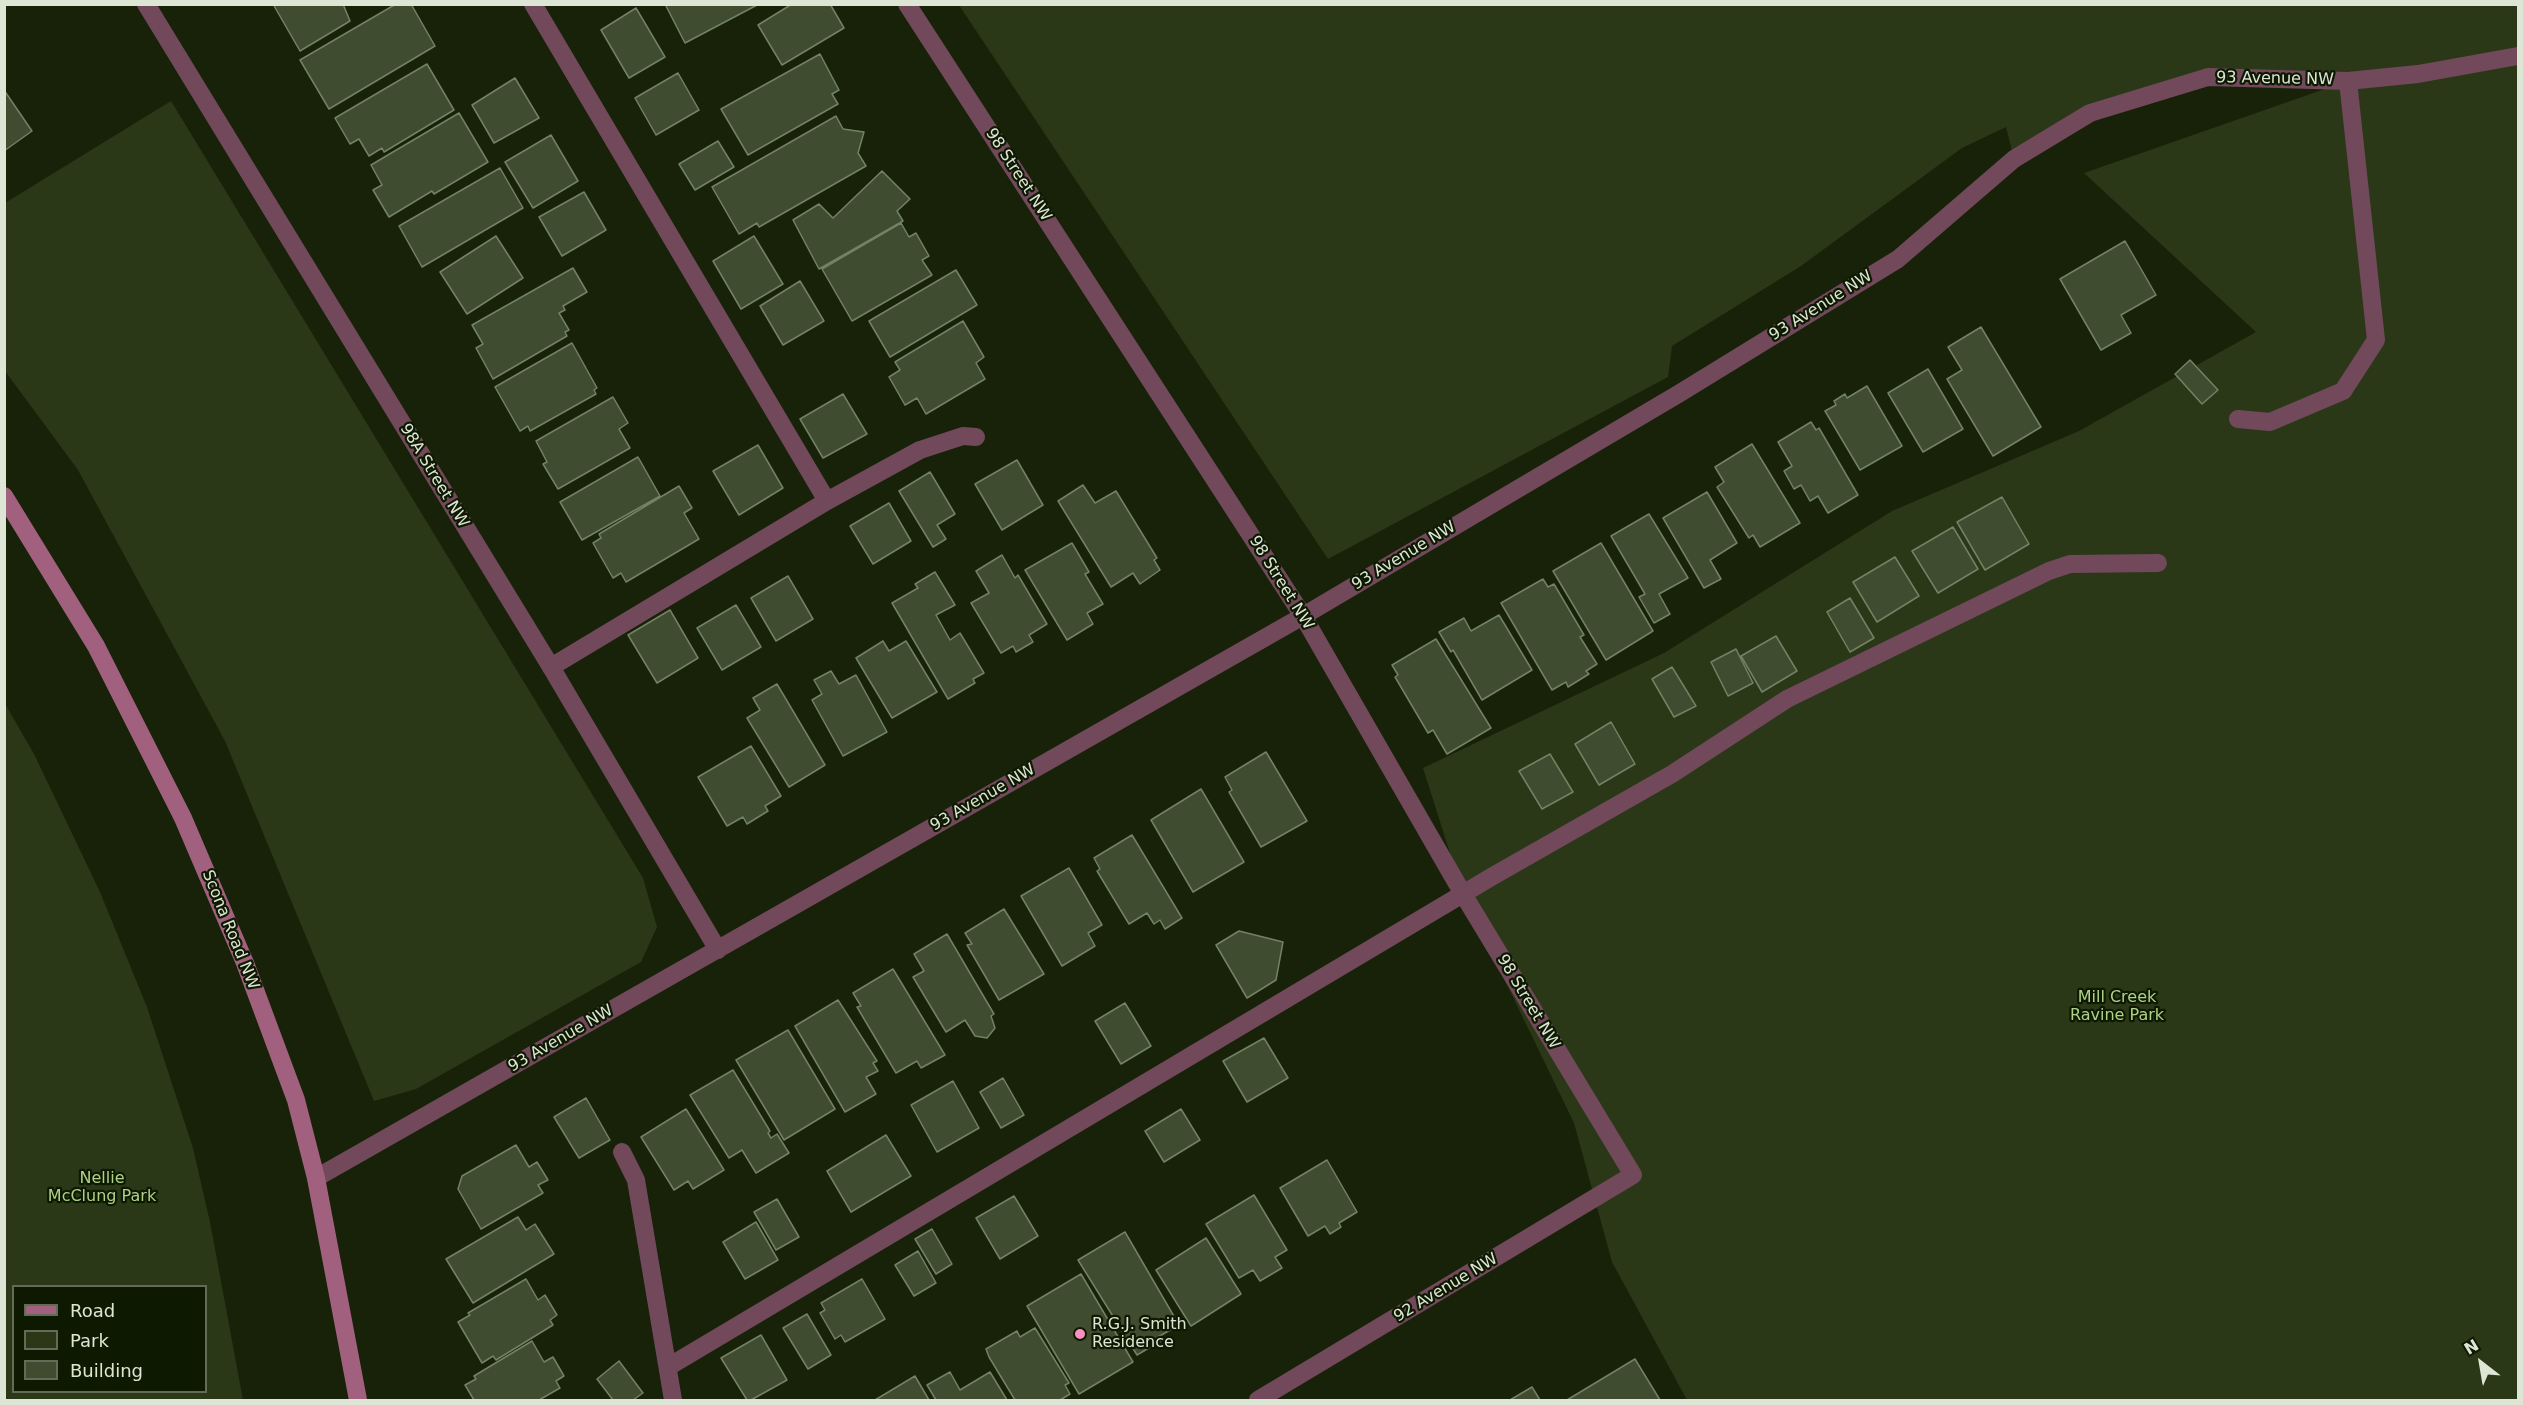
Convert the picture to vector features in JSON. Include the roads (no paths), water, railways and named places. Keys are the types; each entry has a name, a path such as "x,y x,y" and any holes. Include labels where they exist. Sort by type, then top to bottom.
{"main road":[{"name":"Scona Road NW","path":"4,496 96,646 183,818 245,963 296,1100 316,1178 358,1401"}],"street":[{"path":"533,4 827,501"},
{"name":"98 Street NW","path":"907,4 1303,616 1463,894 1633,1175"},
{"name":"98A Street NW","path":"149,5 551,667 718,950"},
{"name":"93 Avenue NW","path":"316,1178 1303,616 1680,393 1898,259 2014,159 2090,113 2208,77 2348,81 2418,74 2518,56"},
{"path":"2238,419 2270,423 2343,392 2376,340 2348,81"},
{"path":"551,667 827,501 920,450 963,435 976,436"},
{"path":"668,1366 1463,894 1672,774 1787,699 2049,571 2070,564 2158,563"},
{"path":"622,1152 636,1180 673,1401"},
{"name":"92 Avenue NW","path":"1258,1401 1633,1175"}],"place":[{"name":"R.G.J. Smith Residence","path":"1080,1334"}],"park label":[{"name":"Mill Creek Ravine Park","path":"2117,1007"},
{"name":"Nellie McClung Park","path":"102,1188"}]}
